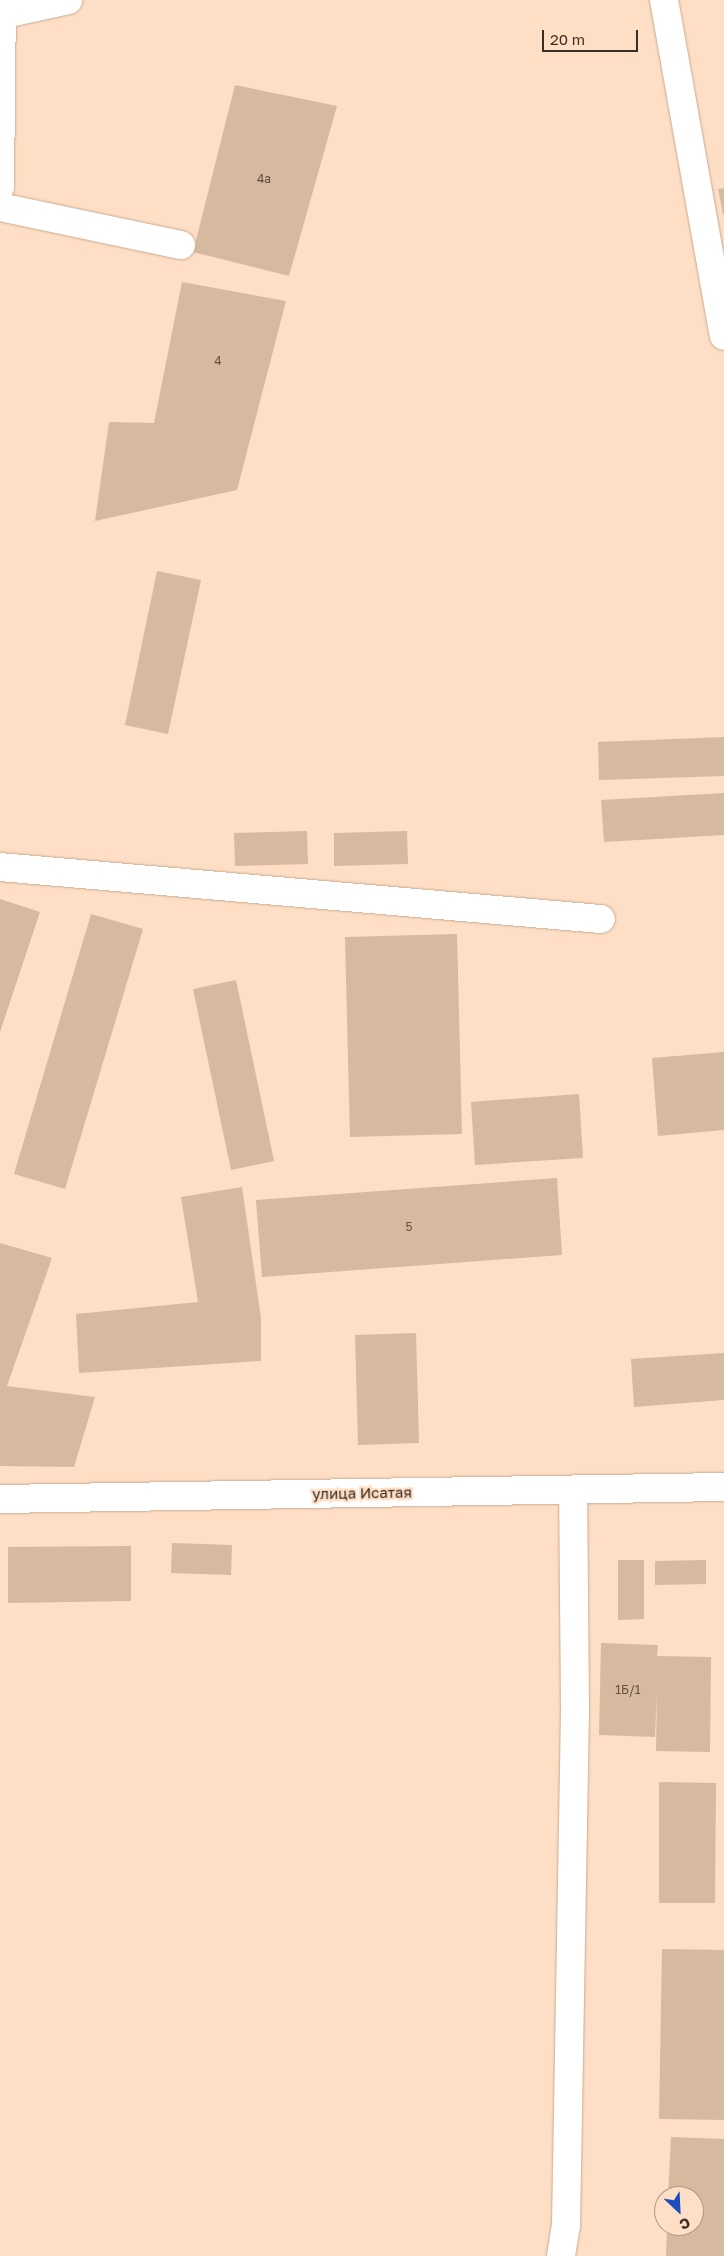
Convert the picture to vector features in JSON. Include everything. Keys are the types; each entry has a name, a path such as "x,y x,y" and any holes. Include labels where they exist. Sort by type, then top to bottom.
{"street":[{"path":"0,187 2,10 68,0"},
{"path":"664,0 724,336"},
{"path":"0,206 181,245"},
{"path":"0,867 601,919"},
{"name":"улица Исатая","path":"0,1499 724,1488"},
{"path":"561,2256 566,2226 575,1708 573,1490"}],"building":[{"path":"235,85 337,106 289,276 193,252"},
{"path":"724,188 724,214 723,214 718,189"},
{"path":"182,282 286,301 237,490 95,521 109,422 154,423"},
{"path":"157,571 201,580 168,734 125,725"},
{"path":"724,737 724,776 599,780 598,742"},
{"path":"724,793 724,835 604,842 601,800"},
{"path":"307,831 308,864 235,866 234,833"},
{"path":"407,831 408,864 334,866 334,833"},
{"path":"0,899 40,912 0,1032"},
{"path":"91,914 143,929 65,1189 14,1174"},
{"path":"457,934 462,1134 350,1137 345,937"},
{"path":"236,980 274,1161 231,1170 193,989"},
{"path":"724,1052 724,1130 658,1136 652,1058"},
{"path":"579,1094 583,1158 475,1165 471,1102"},
{"path":"557,1178 562,1255 262,1277 256,1200"},
{"path":"242,1187 261,1318 261,1361 79,1373 76,1314 198,1302 181,1197"},
{"path":"0,1243 52,1258 7,1386 95,1397 74,1467 0,1466"},
{"path":"416,1333 419,1443 358,1445 355,1335"},
{"path":"724,1353 724,1400 634,1407 631,1359"},
{"path":"172,1543 232,1545 231,1575 171,1573"},
{"path":"131,1546 131,1601 8,1603 8,1547"},
{"path":"618,1560 644,1560 644,1619 618,1620"},
{"path":"706,1560 706,1584 655,1585 655,1561"},
{"path":"601,1643 658,1645 657,1656 711,1657 710,1752 656,1751 657,1690 655,1737 599,1735"},
{"path":"659,1782 716,1783 715,1903 659,1903"},
{"path":"662,1949 724,1950 724,2120 659,2119"},
{"path":"671,2137 724,2139 724,2256 666,2256 667,2236 704,2236 704,2186 669,2186"}]}
